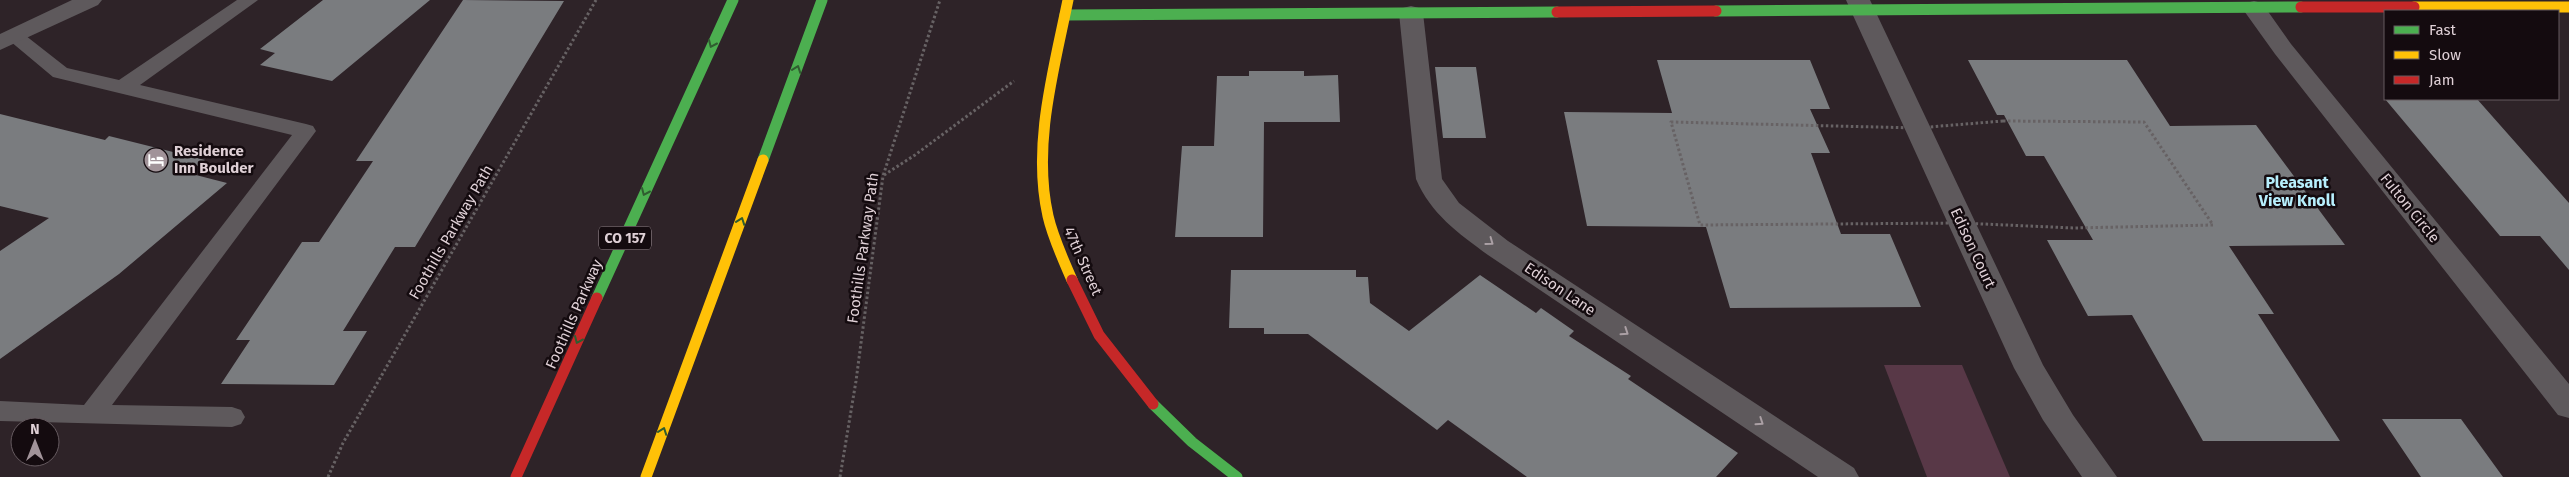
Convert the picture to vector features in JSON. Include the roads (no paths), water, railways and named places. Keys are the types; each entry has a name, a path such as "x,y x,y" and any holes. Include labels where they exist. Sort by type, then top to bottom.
{"main road":[{"name":"Foothills Parkway","path":"516,477 733,0"},
{"path":"646,477 822,0"},
{"name":"47th Street","path":"1068,0 1058,51 1045,141 1043,172 1046,202 1053,235 1099,335 1151,402 1220,466 1237,477"},
{"path":"1065,15 1606,13 1860,4 2254,8 2373,4 2569,7"}],"street":[{"path":"7,40 90,0"},
{"name":"Edison Court","path":"1860,4 1960,223 2052,411 2070,439 2101,477"},
{"name":"Fulton Circle","path":"2254,8 2290,57 2569,406"},
{"name":"Edison Lane","path":"1411,13 1430,179 1434,192 1450,213 1498,248 1842,477"}],"lane":[{"path":"122,88 249,0"},
{"path":"7,40 60,73 306,131 90,415"},
{"path":"0,411 90,415 232,417"}],"place":[{"name":"Residence Inn Boulder","path":"156,160"}],"district":[{"name":"Pleasant View Knoll","path":"2297,191"}]}
